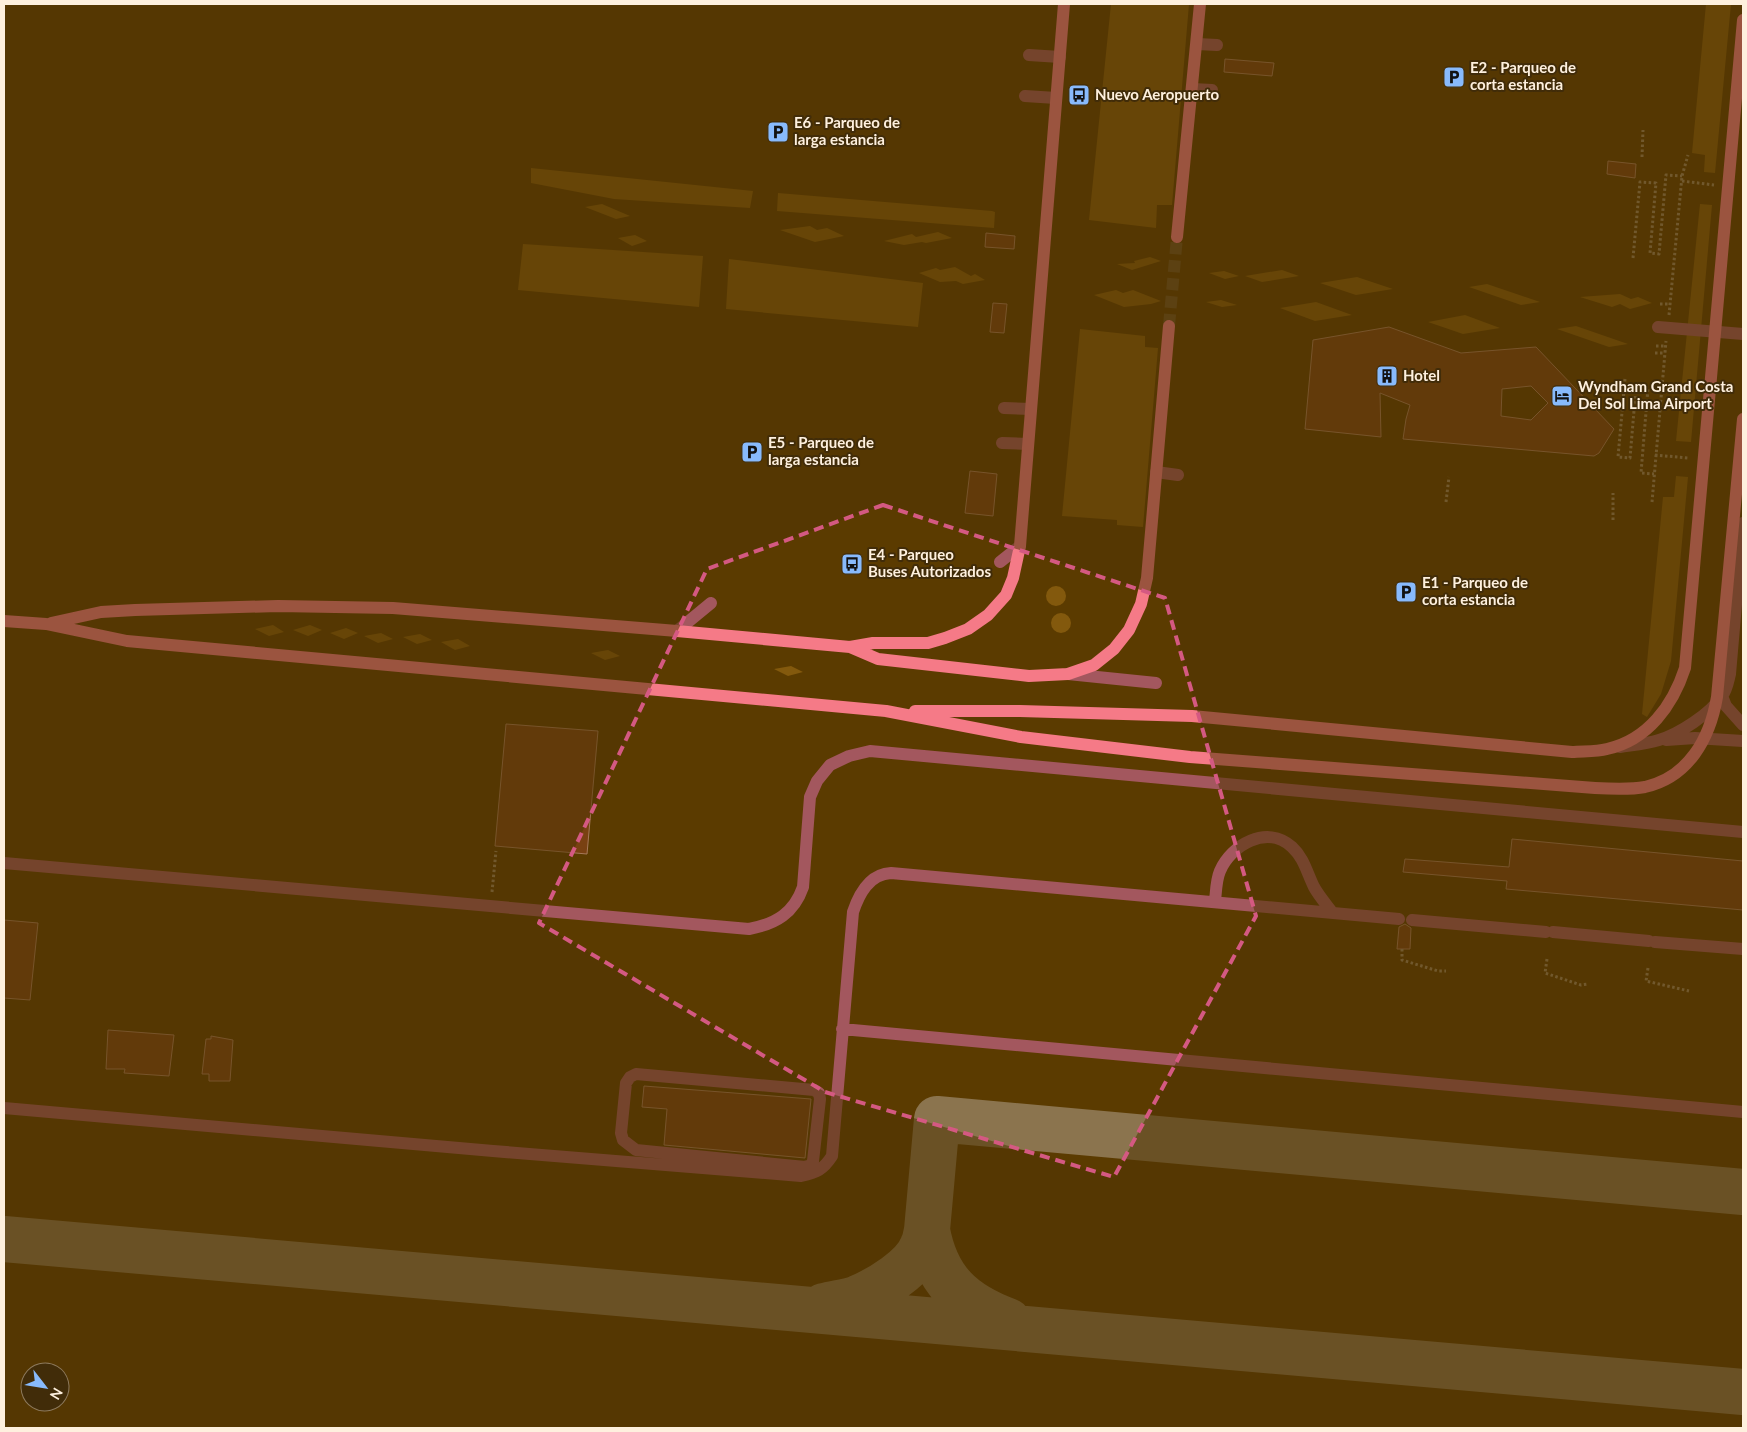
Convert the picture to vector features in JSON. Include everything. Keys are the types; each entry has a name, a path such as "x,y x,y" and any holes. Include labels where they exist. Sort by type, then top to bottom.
{"main road":[{"path":"46,624 101,612 278,606 393,608 850,647 873,643 928,643 968,629 988,615 1006,595 1013,578 1020,546 1064,4"},
{"path":"1177,237 1200,4"},
{"path":"4,621 46,624 127,641 886,711 1020,711 1192,716 1572,752 1608,749 1633,739 1648,728 1668,707 1679,688 1685,668 1743,20"},
{"path":"850,647 878,659 1029,676 1068,674 1094,665 1114,649 1129,630 1141,604 1147,578 1168,326"},
{"path":"886,711 1022,737 1190,757 1626,789 1662,782 1678,772 1695,755 1706,738 1714,715 1718,697 1743,419"}],"street":[{"path":"1197,44 1216,45"},
{"path":"1029,55 1060,57"},
{"path":"1192,89 1212,90"},
{"path":"1025,96 1056,98"},
{"path":"1658,327 1743,334"},
{"path":"1004,408 1031,409"},
{"path":"1002,443 1028,444"},
{"path":"1156,472 1178,475"},
{"path":"1658,740 1675,733 1709,711 1727,688 1730,674 1743,523"},
{"path":"1000,562 1020,546"},
{"path":"677,631 710,603"},
{"path":"1068,674 1156,683"},
{"path":"1722,696 1726,706 1743,725"},
{"path":"1608,749 1658,740 1695,738 1743,741"},
{"path":"4,863 749,930 775,921 786,914 798,901 803,887 810,797 817,782 830,765 849,756 870,751 1743,832"},
{"path":"1215,902 1218,874 1223,864 1244,843 1263,836 1273,836 1299,854 1314,886 1332,912"},
{"path":"4,1108 712,1164 805,1167 811,1165 814,1156 820,1099 819,1093 814,1090 636,1074 630,1077 626,1083 621,1133 623,1140 629,1146 643,1152 712,1164 801,1176 814,1173 825,1166 832,1156 853,912 866,887 878,875 891,873 1743,949"},
{"path":"842,1029 1743,1112"}],"path":[{"path":"1642,157 1643,130"},
{"path":"1633,258 1640,182 1656,183 1650,253 1659,254 1666,175 1682,176 1688,155"},
{"path":"1682,182 1714,185"},
{"path":"1660,304 1670,304"},
{"path":"1656,346 1666,346"},
{"path":"1655,353 1665,353"},
{"path":"1625,379 1618,457 1630,458 1636,387 1648,388 1641,473 1654,474 1652,502"},
{"path":"1655,455 1688,458"},
{"path":"1446,502 1449,477"},
{"path":"1613,520 1614,493"},
{"path":"492,892 496,851"},
{"path":"1402,949 1402,960 1446,972"},
{"path":"1547,959 1545,973 1581,985 1588,984"},
{"path":"1648,968 1646,981 1689,991"}],"highlighted area":[{"path":"883,505 1165,598 1256,916 1114,1177 825,1092 539,923 707,569"}],"shaded area":[{"path":"4,4 1743,4 1743,1428 4,1428"},
{"path":"1111,4 1189,4 1172,205 1157,205 1156,228 1089,220"},
{"path":"1706,4 1731,4 1715,173 1704,172 1705,155 1692,153"},
{"path":"531,168 753,191 750,208 614,199 531,183"},
{"path":"778,193 992,211 995,212 994,228 777,211"},
{"path":"602,204 630,216 616,219 585,207"},
{"path":"1700,204 1712,205 1691,442 1676,441"},
{"path":"810,226 817,230 827,228 844,236 815,242 780,230"},
{"path":"938,232 952,238 904,245 884,241 912,234 916,237"},
{"path":"635,235 647,241 632,246 618,238"},
{"path":"523,244 703,256 699,307 518,290"},
{"path":"1150,257 1161,261 1132,270 1117,264 1135,263 1134,261"},
{"path":"729,259 923,283 918,327 726,309"},
{"path":"955,267 971,276 975,274 985,280 963,284 956,281 940,282 919,273 936,268 940,270"},
{"path":"1282,270 1299,276 1262,282 1245,276"},
{"path":"1224,271 1239,276 1225,279 1209,273"},
{"path":"1357,277 1393,289 1356,295 1320,283"},
{"path":"1487,284 1540,302 1521,305 1469,287"},
{"path":"1116,290 1123,293 1133,290 1161,301 1124,307 1094,295"},
{"path":"1620,294 1631,299 1638,297 1652,303 1630,309 1620,304 1612,307 1580,297"},
{"path":"1221,300 1237,305 1222,307 1206,302"},
{"path":"1316,302 1352,315 1315,321 1280,308"},
{"path":"1465,315 1500,328 1463,334 1428,322"},
{"path":"1576,326 1628,344 1609,347 1557,329"},
{"path":"1080,329 1145,336 1145,347 1158,348 1143,527 1117,525 1117,520 1062,516"},
{"path":"1676,476 1688,477 1671,661 1661,694 1647,717 1642,714 1663,497 1674,497"},
{"path":"1052,586 1060,586 1066,592 1066,600 1060,606 1052,606 1046,600 1046,592"},
{"path":"1057,613 1065,613 1071,619 1071,627 1065,633 1057,633 1051,627 1051,619"},
{"path":"273,625 284,632 269,636 255,629"},
{"path":"310,625 322,630 308,636 293,630"},
{"path":"346,628 358,633 344,639 330,633"},
{"path":"381,633 393,639 378,643 364,636"},
{"path":"420,634 432,640 417,644 403,637"},
{"path":"458,639 470,646 455,650 441,642"},
{"path":"608,650 620,656 605,660 591,653"},
{"path":"791,666 803,672 788,676 774,669"}],"building":[{"path":"1225,59 1274,63 1272,76 1224,72"},
{"path":"1608,161 1636,164 1635,178 1607,174"},
{"path":"986,233 1015,236 1014,249 985,247"},
{"path":"993,303 1007,304 1004,333 990,332"},
{"path":"1389,327 1461,353 1536,347 1614,429 1599,453 1594,456 1403,439 1410,405 1380,393 1381,437 1305,429 1313,340","holes":["1531,386 1548,403 1531,420 1501,416 1502,389"]},
{"path":"970,471 997,474 993,516 965,513"},
{"path":"506,724 598,731 587,854 495,846"},
{"path":"1512,839 1743,861 1743,910 1506,889 1507,881 1403,872 1405,859 1509,867"},
{"path":"4,920 38,923 30,1000 4,998"},
{"path":"1405,924 1411,928 1410,949 1397,949 1399,927"},
{"path":"108,1030 174,1035 169,1076 124,1073 125,1069 106,1069"},
{"path":"211,1036 233,1040 230,1081 209,1081 209,1074 202,1074 206,1039 211,1039"},
{"path":"644,1086 811,1099 805,1158 664,1145 667,1109 642,1107"}],"taxiway":[{"path":"824,1306 854,1299 876,1289 904,1270 919,1254 927,1230 937,1119 1743,1192"},
{"path":"927,1230 937,1263 944,1276 954,1288 977,1307 1008,1321"},
{"path":"4,1239 1743,1392"}],"tunnel":[{"path":"1169,326 1177,237"}],"place":[{"name":"E2 - Parqueo de corta estancia","path":"1454,77"},
{"name":"Nuevo Aeropuerto","path":"1079,95"},
{"name":"E6 - Parqueo de larga estancia","path":"778,132"},
{"name":"Hotel","path":"1387,376"},
{"name":"Wyndham Grand Costa Del Sol Lima Airport","path":"1562,396"},
{"name":"E5 - Parqueo de larga estancia","path":"752,452"},
{"name":"E4 - Parqueo Buses Autorizados","path":"852,564"},
{"name":"E1 - Parqueo de corta estancia","path":"1406,592"}]}
